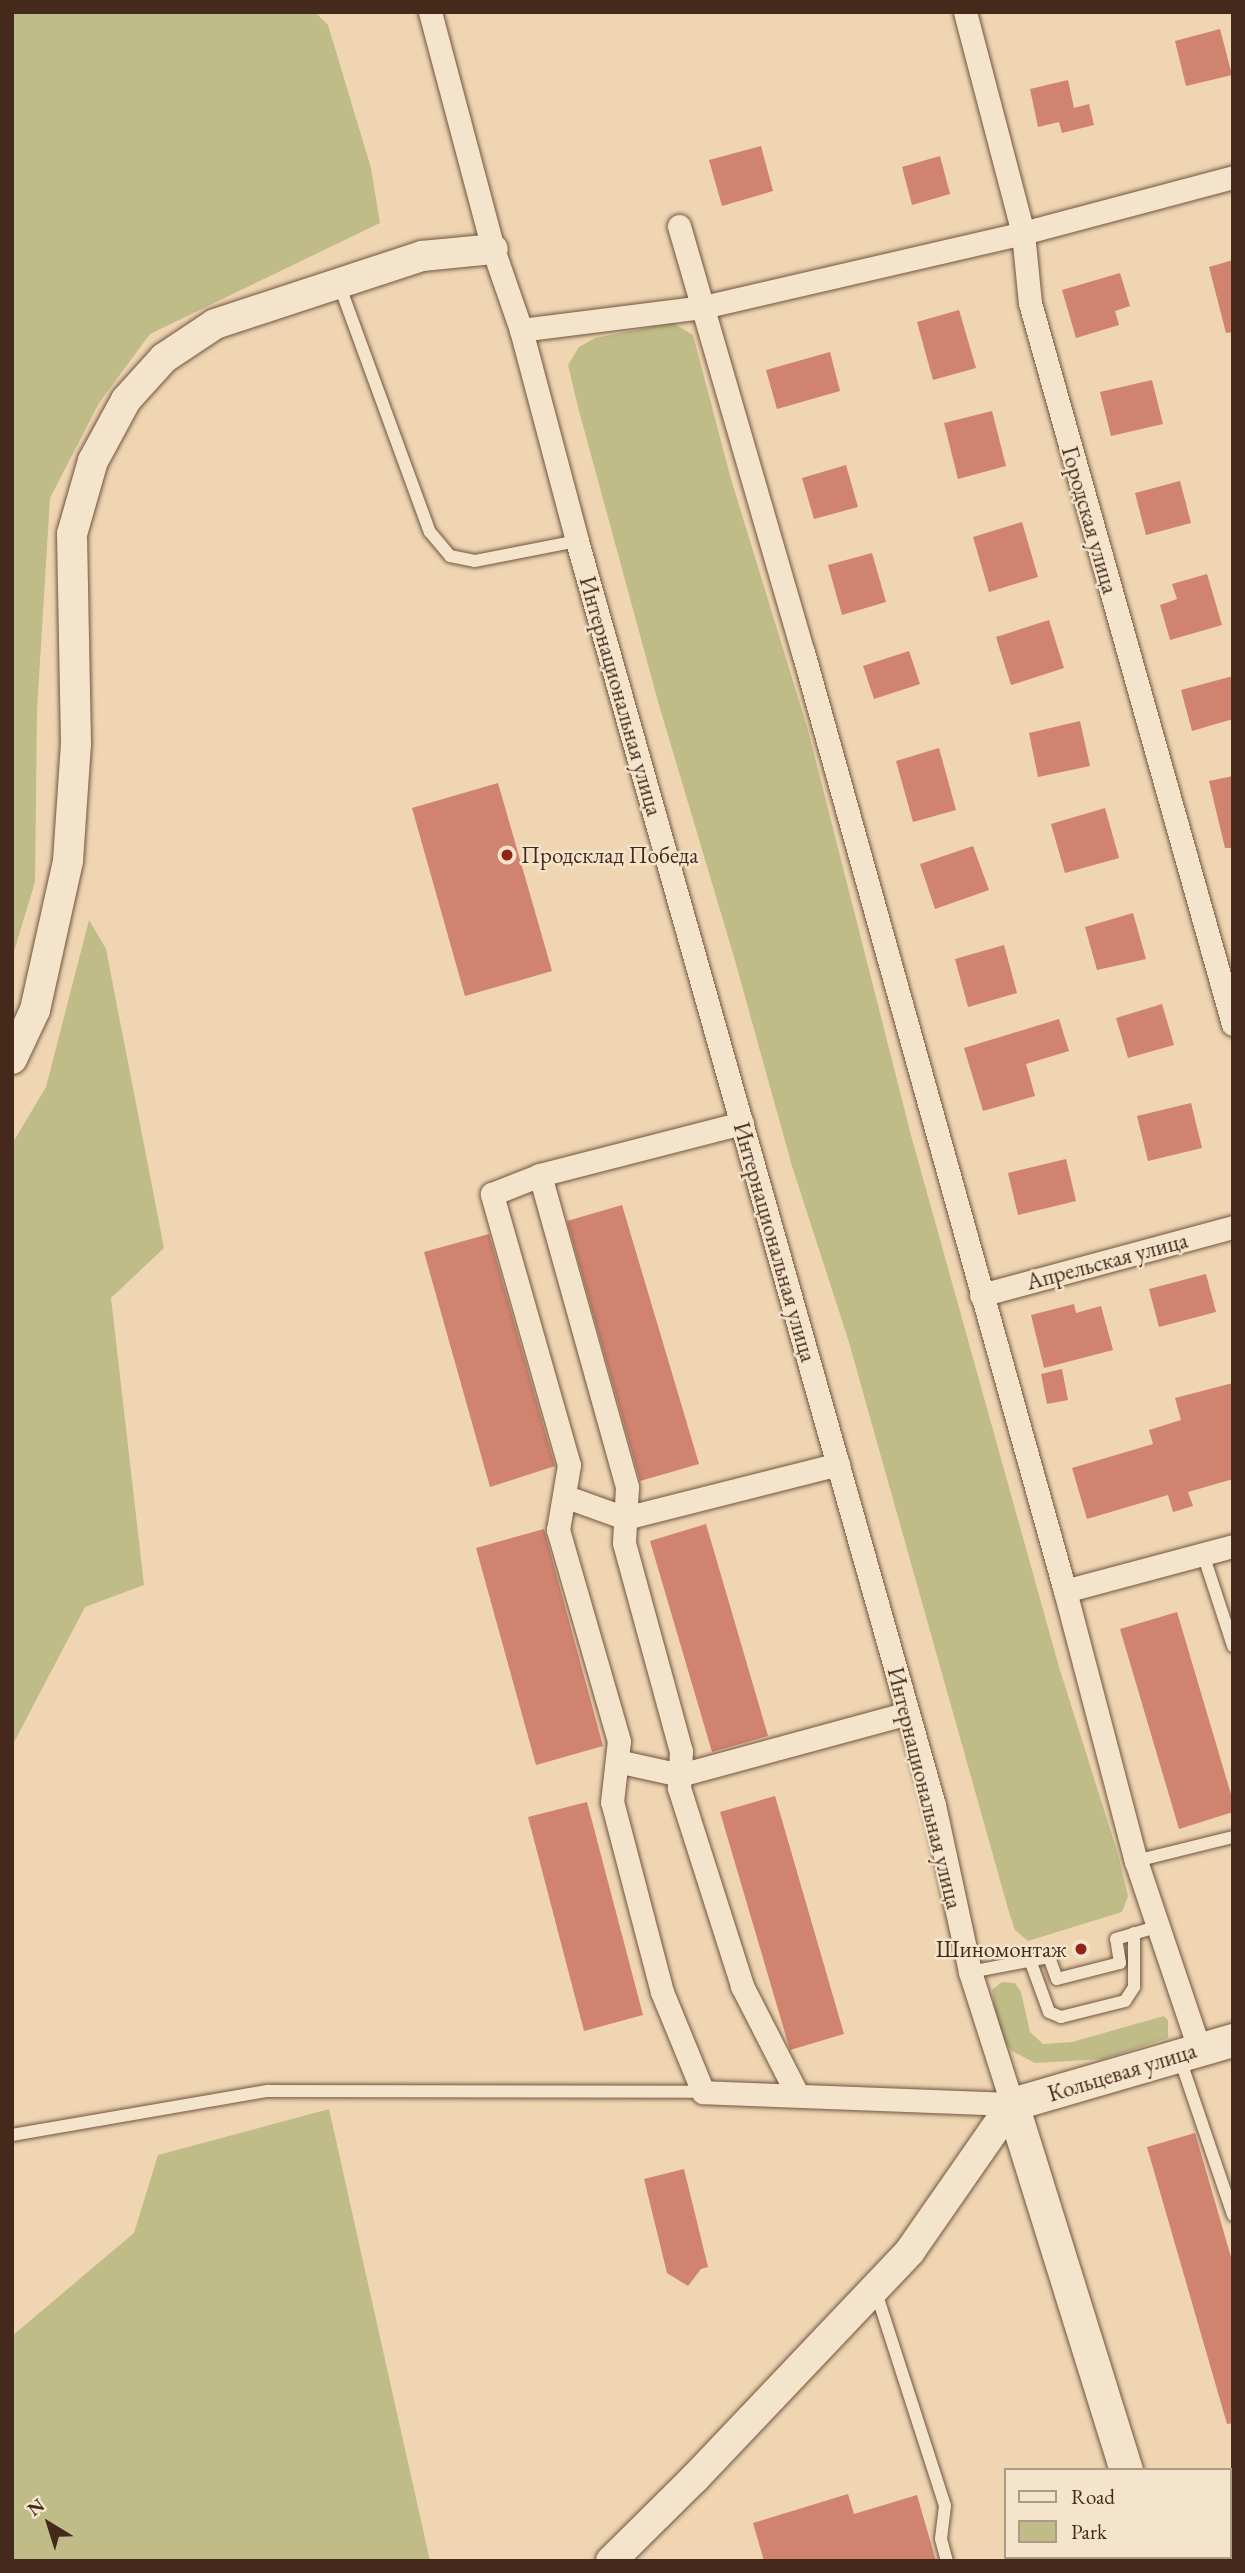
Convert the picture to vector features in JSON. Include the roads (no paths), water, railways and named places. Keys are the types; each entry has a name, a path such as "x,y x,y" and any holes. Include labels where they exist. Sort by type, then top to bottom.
{"main road":[{"name":"Кольцевая улица","path":"1012,2104 1233,2040"},
{"name":"Интернациональная улица","path":"1012,2104 1125,2468"}],"street":[{"name":"Интернациональная улица","path":"430,12 493,249 521,330 577,541 934,1805 970,1972 1012,2104"},
{"name":"Городская улица","path":"965,12 1023,233 1030,303 1233,1024"},
{"path":"521,330 703,307 1023,233 1233,177"},
{"path":"679,226 1065,1591 1189,2052"},
{"path":"12,1059 35,1010 68,861 76,743 72,534 93,461 125,400 164,358 215,324 422,256 493,249"},
{"path":"742,1123 540,1175 492,1194 569,1465 558,1530 619,1741 612,1802 662,1992 703,2092 1012,2104"},
{"path":"540,1175 627,1487 624,1543 681,1751 679,1788 742,1986 797,2094"},
{"name":"Апрельская улица","path":"981,1296 1233,1227"},
{"path":"564,1496 625,1518 838,1464"},
{"path":"1065,1591 1233,1546"},
{"path":"617,1761 680,1775 908,1713"},
{"path":"611,2561 694,2479 910,2251 1012,2104"}],"lane":[{"path":"339,283 430,532 450,556 475,561 577,541"},
{"path":"1203,1555 1233,1646"},
{"path":"1136,1861 1233,1837"},
{"path":"970,1972 1049,1957 1057,1979 1120,1963 1116,1940 1156,1927"},
{"path":"1030,1960 1049,2011 1062,2017 1125,2001 1134,1987 1134,1933"},
{"path":"1189,2052 1233,2215"},
{"path":"12,2135 267,2091 703,2092"},
{"path":"875,2288 945,2506 941,2539 947,2561"}],"place":[{"name":"Продсклад Победа","path":"507,855"},
{"name":"Шиномонтаж","path":"1081,1949"}]}
